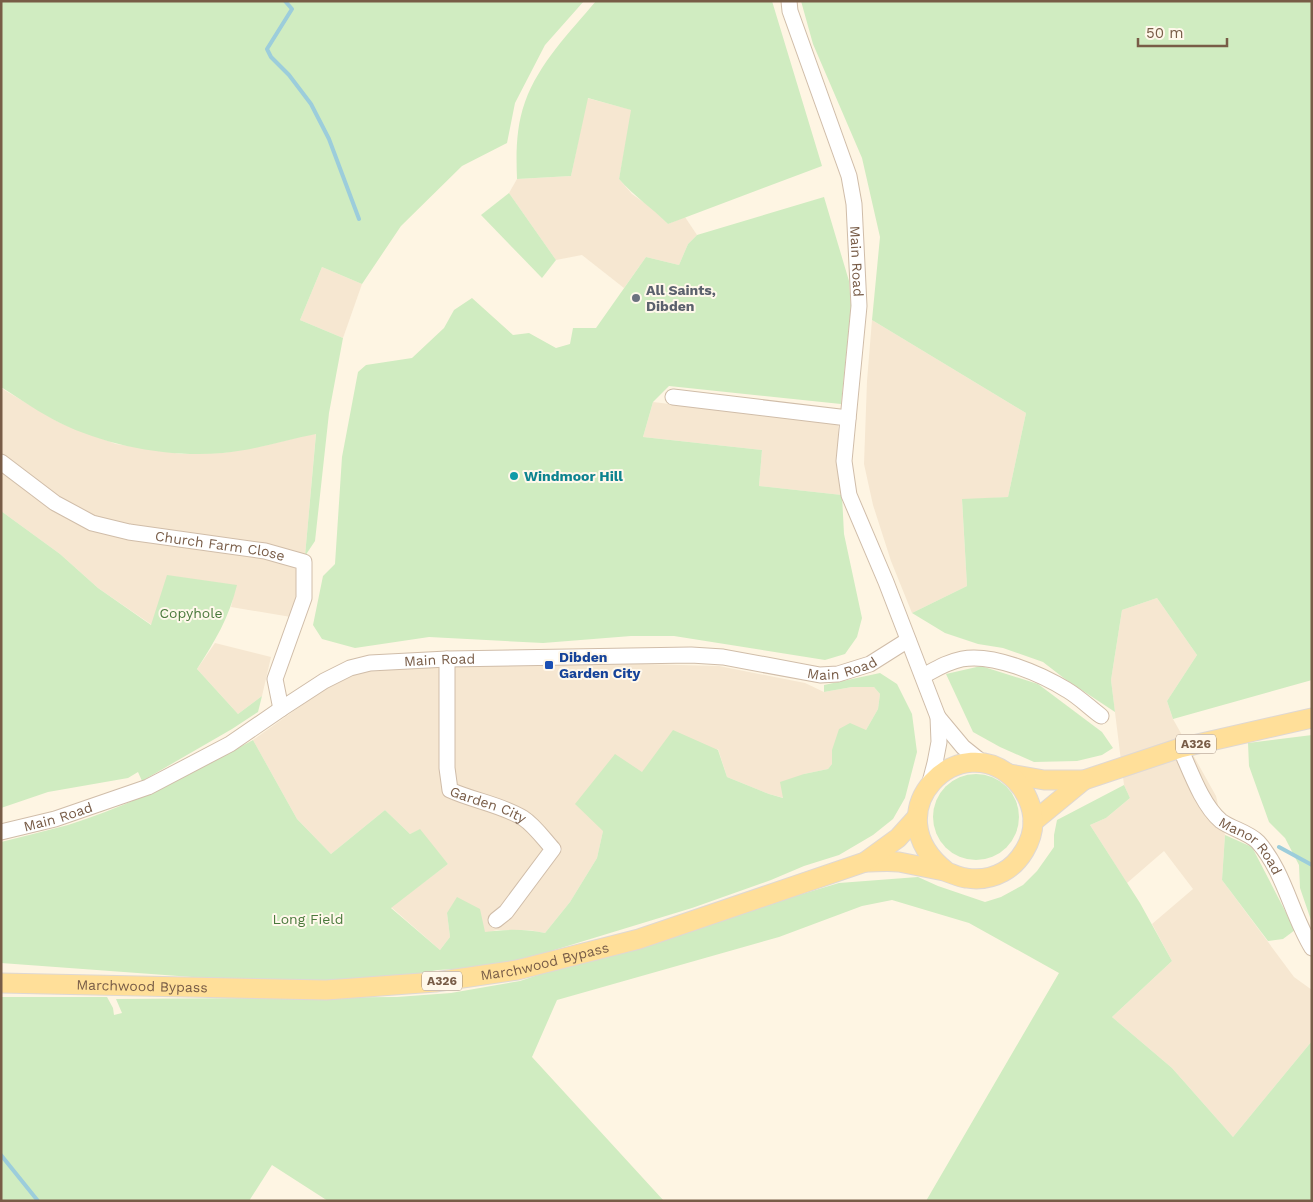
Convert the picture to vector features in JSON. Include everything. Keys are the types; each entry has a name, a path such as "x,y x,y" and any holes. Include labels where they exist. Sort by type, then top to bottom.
{"main road":[{"name":"A326","path":"1010,774 1044,780 1084,780 1180,748 1312,718"},
{"path":"967,763 982,763 997,767 1010,774 1023,787 1031,804 1033,822 1029,842 1019,859 1003,872 985,878 965,878 946,871 934,862 924,848 918,833 917,817 920,800 929,786 940,775 953,767 967,763"},
{"name":"A326","path":"1033,822 1084,780"},
{"name":"Marchwood Bypass","path":"1,983 326,990 453,980 517,970 639,939 865,862 898,838 917,817"},
{"name":"Marchwood Bypass","path":"865,862 897,862 946,871"}],"street":[{"name":"Main Road","path":"789,1 790,11 849,176 854,204 859,306 844,461 849,495 886,582 938,717 939,742 929,786"},
{"path":"673,397 848,418"},
{"name":"Church Farm Close","path":"1,462 55,503 92,523 129,532 265,551 304,562 304,598 275,679 281,709"},
{"name":"Main Road","path":"1,832 55,819 148,787 230,744 324,681 350,668 370,663 447,659 715,656 820,675 838,674 870,664 908,640"},
{"path":"923,676 948,662 963,658 983,658 1012,665 1068,690 1101,716"},
{"name":"Garden City","path":"447,659 447,768 450,790 466,798 496,805 524,819 553,848 506,912 496,920"},
{"name":"Main Road","path":"938,717 963,747 982,763"},
{"name":"Manor Road","path":"1180,748 1201,795 1221,820 1257,841 1270,860 1312,948"}],"shaded area":[{"path":"587,98 632,110 619,179 632,194 653,209 668,224 685,217 697,235 688,244 679,265 646,257 624,288 582,255 556,260 509,193 517,179 571,176"},
{"path":"322,267 362,284 343,338 300,320"},
{"path":"872,320 1026,413 1008,497 962,500 967,586 912,613 891,561 873,505 864,464 867,381"},
{"path":"1,388 60,423 116,444 181,454 223,453 263,446 316,433 305,556 291,617 231,607 236,586 152,625 98,588 60,554 1,511"},
{"path":"653,402 838,424 842,495 759,486 762,450 643,437"},
{"path":"1157,598 1197,655 1167,701 1173,719 1216,796 1225,835 1222,880 1294,977 1312,990 1312,1041 1233,1137 1172,1068 1112,1017 1172,961 1152,924 1193,889 1164,851 1127,883 1090,825 1106,818 1130,798 1124,785 1111,680 1122,610"},
{"path":"215,643 271,657 262,696 238,714 197,669"},
{"path":"642,664 719,666 805,683 824,692 852,687 874,687 880,694 878,709 866,730 832,750 832,764 828,769 804,774 784,798 727,777 718,749 603,831 597,858 570,902 545,933 529,930 497,930 485,933 447,913 450,937 440,950 391,907 448,864 419,830 410,834 385,810 331,854 297,819 253,740 354,668"}],"green space":[{"path":"1,1 584,1 545,45 515,103 507,143 462,166 401,226 362,284 322,267 300,320 343,338 329,413 315,541 305,556 316,434 235,452 182,454 161,452 119,444 78,431 45,415 1,387"},
{"path":"596,1 772,1 822,166 668,224 619,179 631,110 588,98 571,176 517,179 518,130 522,111 531,88 547,61"},
{"path":"801,1 1312,1 1312,680 1173,719 1167,701 1197,655 1157,598 1122,610 1111,680 1115,712 1043,662 1003,648 978,644 945,633 912,613 967,586 962,499 1008,497 1026,413 872,320 880,237 862,158 813,44"},
{"path":"509,193 556,260 542,278 481,215"},
{"path":"824,197 849,281 851,306 841,404 669,386 653,402 643,437 762,450 759,486 842,495 844,534 862,618 857,637 845,654 825,660 674,636 631,636 543,643 429,637 355,648 322,639 313,625 323,576 335,564 342,457 358,372 366,365 412,358 444,328 454,310 472,298 513,335 529,333 556,348 570,344 573,328 596,328 646,257 679,265 688,244 697,235"},
{"name":"Copyhole","path":"1,511 60,554 98,588 151,625 167,575 237,585 221,629 197,669 238,714 262,696 258,712 142,781 138,772 128,778 48,792 1,808"},
{"path":"981,666 1038,684 1102,732 1113,748 1102,755 1077,761 1034,762 1000,747 973,732 946,674"},
{"name":"Long Field","path":"880,673 897,684 912,714 917,752 905,798 893,819 873,835 839,855 804,866 771,880 692,908 515,962 489,967 438,970 386,979 302,983 233,980 1,963 1,842 68,825 116,808 186,776 253,740 297,819 331,854 385,810 410,834 420,829 448,864 391,908 440,950 450,937 447,913 457,897 480,909 485,932 515,930 545,933 570,902 597,858 603,831 575,804 615,754 642,772 673,730 718,750 727,777 783,798 780,782 828,769 832,764 832,750 839,729 850,723 866,730 878,709 880,694 874,687 852,687 824,692 824,685"},
{"path":"1312,735 1312,923 1300,888 1299,865 1285,838 1269,822 1249,766 1248,743"},
{"path":"968,774 984,774 993,777 1007,786 1016,800 1019,817 1016,834 1007,848 993,857 984,860 968,860 952,853 940,841 933,825 933,809 940,793 952,781"},
{"path":"1124,785 1130,798 1106,818 1090,825 1140,903 1172,961 1112,1017 1172,1068 1233,1137 1312,1041 1312,1201 926,1201 1059,973 969,923 892,900 862,906 779,937 557,1000 532,1057 664,1201 328,1201 272,1165 249,1201 1,1201 1,997 107,997 113,1008 114,1015 122,1013 116,999 397,997 451,993 520,981 595,956 839,883 918,877 985,902 1001,897 1023,885 1037,871 1054,847 1057,820"},
{"path":"1225,835 1252,847 1295,930 1283,939 1268,941 1222,880"}],"waterway":[{"path":"285,1 292,9 267,49 271,57 289,75 311,104 329,139 359,219"},
{"path":"1279,847 1312,865"},
{"path":"1,1155 38,1201"}],"place":[{"name":"All Saints, Dibden","path":"636,298"},
{"name":"Windmoor Hill","path":"514,476"},
{"name":"Dibden Garden City","path":"549,665"}]}
